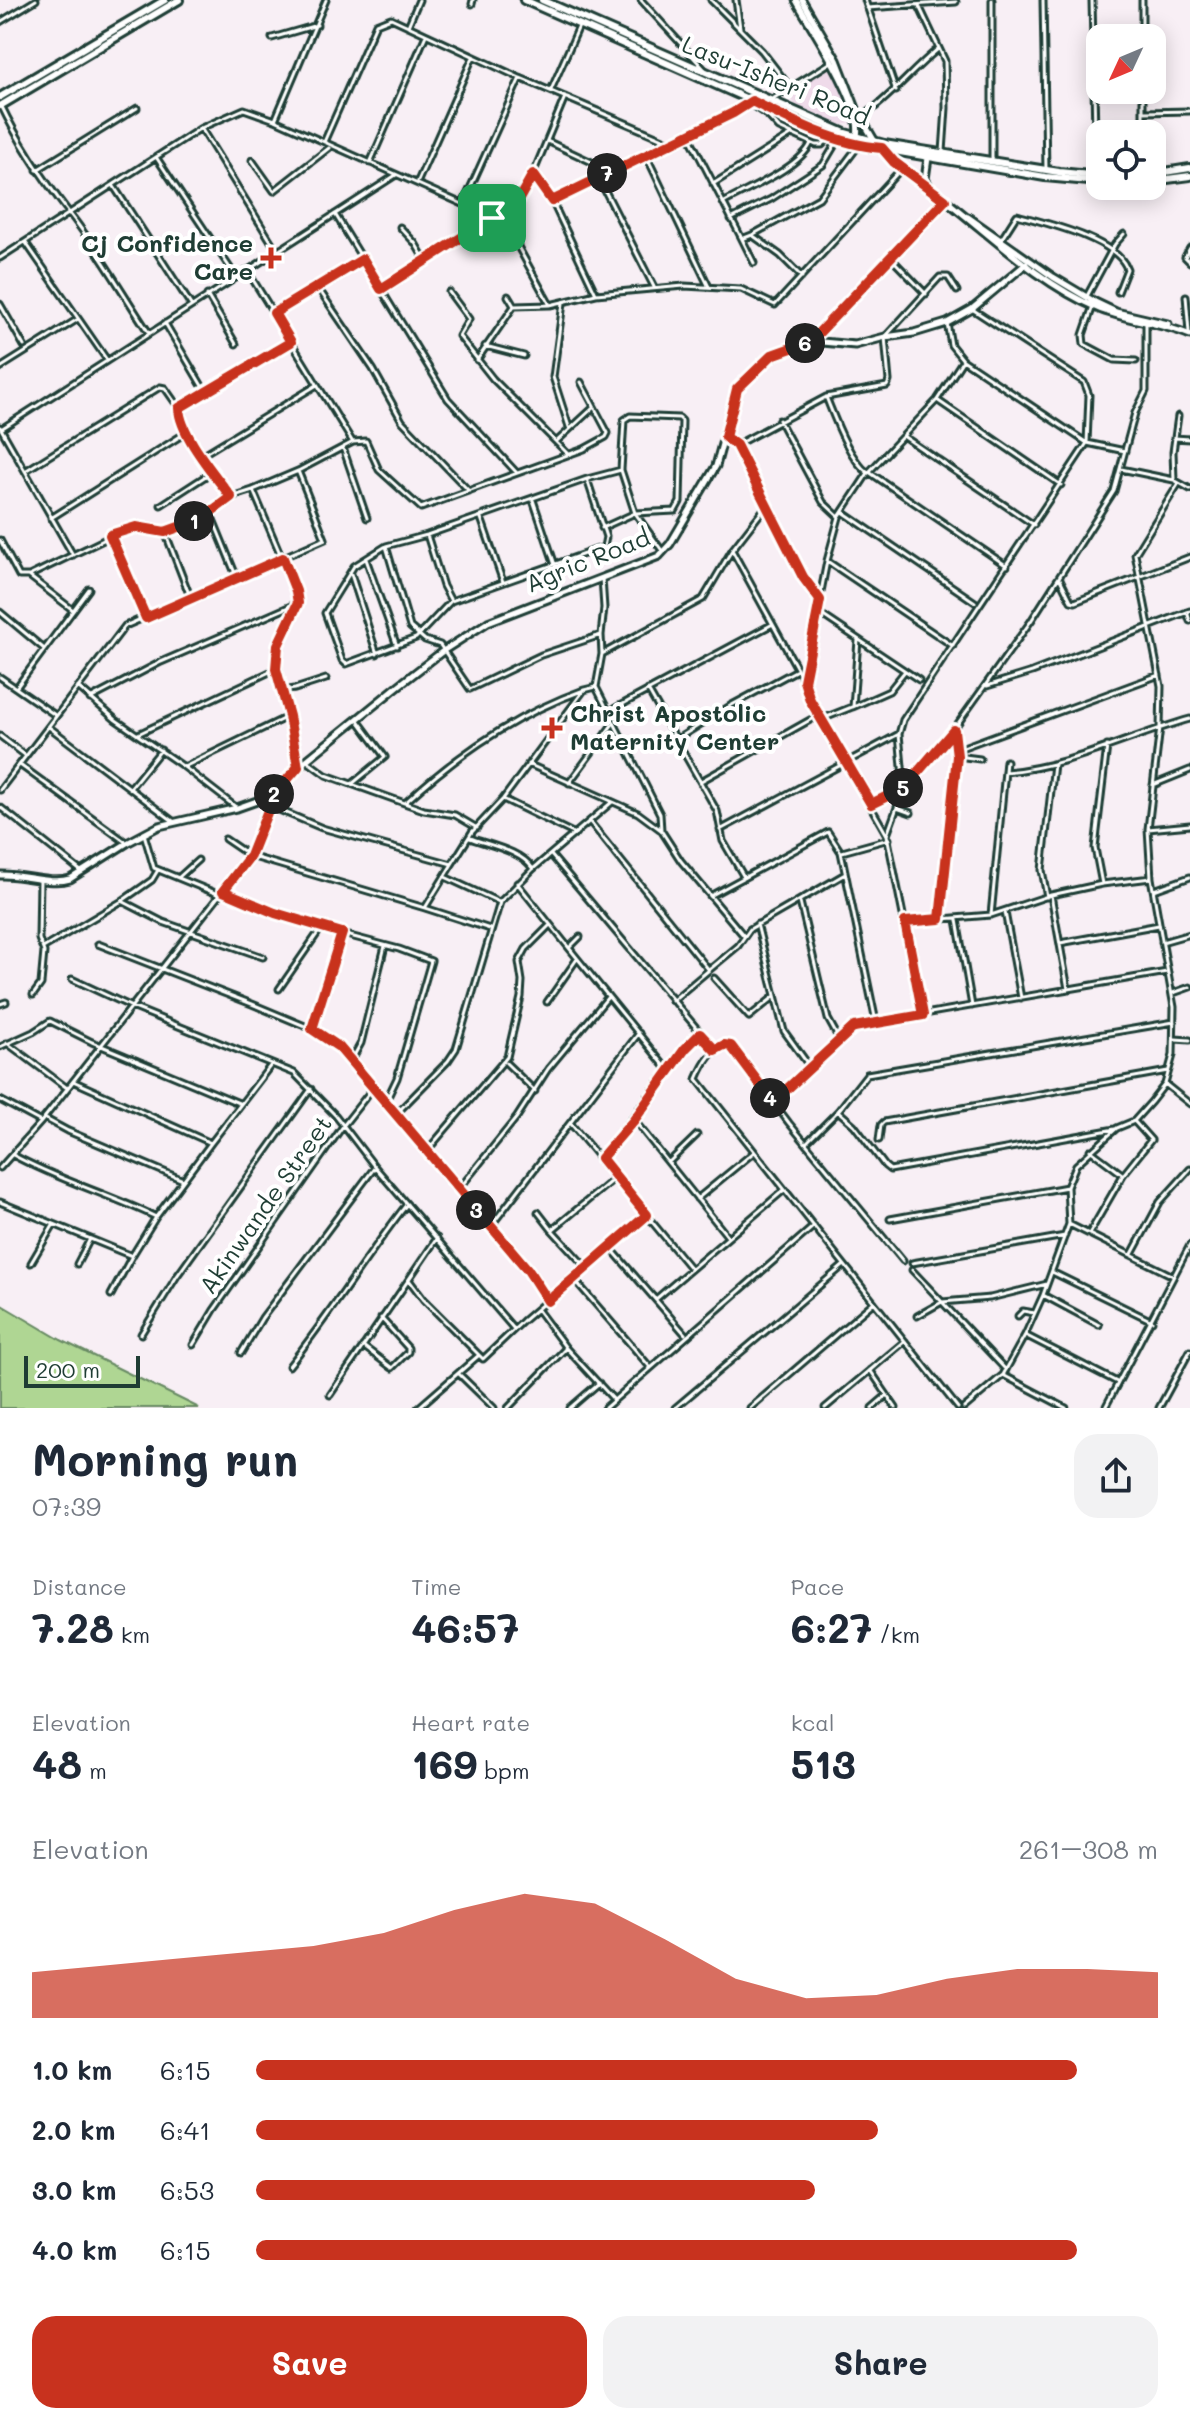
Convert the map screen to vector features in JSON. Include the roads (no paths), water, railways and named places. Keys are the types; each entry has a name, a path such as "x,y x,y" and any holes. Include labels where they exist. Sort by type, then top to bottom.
{"main road":[{"path":"0,103 165,0"},
{"path":"0,103 179,0"},
{"name":"Lasu-Isheri Road","path":"524,0 857,136 1086,176"},
{"name":"Lasu-Isheri Road","path":"542,0 751,102 859,145 1045,177 1086,178"},
{"path":"1166,172 1190,168"},
{"path":"1166,179 1190,176"}],"street":[{"path":"0,22 36,0"},
{"path":"275,120 326,0"},
{"path":"408,26 419,0"},
{"path":"641,0 707,73"},
{"path":"711,0 777,68 789,86"},
{"path":"736,0 740,28"},
{"path":"799,0 833,61 857,119 857,136"},
{"path":"799,0 837,60 861,118 874,140"},
{"path":"865,0 896,91"},
{"path":"992,0 992,161"},
{"path":"1043,0 1046,170"},
{"path":"1092,0 1097,120"},
{"path":"1142,0 1142,24"},
{"path":"867,8 956,2"},
{"path":"919,6 945,61 943,152"},
{"path":"323,143 377,22 391,18 520,78 670,142"},
{"path":"551,90 581,21"},
{"path":"272,38 317,25"},
{"path":"369,164 426,35"},
{"path":"861,118 896,91 938,49"},
{"path":"418,183 473,57"},
{"path":"769,101 833,61"},
{"path":"463,204 520,78"},
{"path":"505,223 533,174 566,97"},
{"path":"552,201 751,102 774,124 811,143 822,145 836,137"},
{"path":"0,103 37,170 149,333"},
{"path":"1143,104 1143,120"},
{"path":"37,170 137,108"},
{"path":"0,258 201,128 241,109 275,120 505,223 550,305"},
{"path":"1143,112 1190,111"},
{"path":"201,128 277,251"},
{"path":"713,184 792,134"},
{"path":"689,135 754,263"},
{"path":"731,219 771,199 823,165 836,137"},
{"path":"547,141 611,171"},
{"path":"723,203 790,165 807,152 811,143"},
{"path":"742,239 819,198 859,145"},
{"path":"252,160 274,191 331,147"},
{"path":"882,148 902,168 1026,264 1093,306 1190,333"},
{"path":"646,155 709,287"},
{"path":"156,157 236,277"},
{"path":"928,158 925,179 930,189"},
{"path":"514,306 550,305 596,294 654,287 741,289 775,305 902,168"},
{"path":"533,174 552,201 596,294"},
{"path":"73,555 0,428 396,175"},
{"path":"598,177 654,287"},
{"path":"113,185 191,305"},
{"path":"811,341 945,200"},
{"path":"335,214 448,399 517,473"},
{"path":"963,215 1116,314 1190,333"},
{"path":"1001,240 1017,215 1046,222 1112,251 1125,262 1127,269 1118,292"},
{"path":"381,289 492,218"},
{"path":"400,227 425,260"},
{"path":"1086,297 1124,234"},
{"path":"752,235 785,259 802,277"},
{"path":"26,243 107,360"},
{"path":"1190,248 1185,257 1190,262"},
{"path":"890,258 926,294"},
{"path":"274,313 363,259"},
{"name":"Agric Road","path":"274,795 306,760 443,651 496,618 654,559 663,552 716,466 737,389 772,355 811,341 850,345 914,333 947,323 972,309 1026,264"},
{"path":"247,270 353,442"},
{"path":"736,445 826,397 887,386 885,337 944,276 957,291"},
{"path":"318,288 373,369 402,421 469,491"},
{"path":"449,292 469,319 459,336 477,360 568,454"},
{"path":"207,295 236,344"},
{"path":"508,296 514,306"},
{"path":"1186,296 1190,333"},
{"path":"563,303 553,377 569,427"},
{"path":"0,304 24,346"},
{"path":"477,360 514,306"},
{"path":"1093,306 1083,335 1084,344 1114,360 1136,361"},
{"path":"904,788 899,734 908,711 1087,443 1089,395 1084,382 972,309"},
{"path":"0,368 78,319"},
{"path":"165,323 205,391"},
{"path":"947,323 951,345 963,360 1087,443 1125,451"},
{"path":"888,837 904,788 954,730 1060,578 1114,491 1135,413 1146,391 1146,323"},
{"path":"179,408 291,342"},
{"path":"485,346 524,356"},
{"path":"804,681 827,561 839,517 869,473 937,400 963,360"},
{"path":"0,540 19,576 29,576 110,535 136,527 165,532 201,519 231,497 298,471 353,442 368,443 379,470 421,508 568,454 608,435 581,382"},
{"path":"202,455 317,385"},
{"path":"25,471 160,387 165,388 179,408 180,421 231,497"},
{"path":"826,397 843,436 863,469 1007,566"},
{"path":"937,400 1061,485"},
{"path":"556,442 593,408"},
{"path":"1174,480 1174,438 1178,416"},
{"path":"602,528 635,513 678,508 682,421 679,418 626,418 621,470 635,513 663,552"},
{"path":"779,420 823,502 839,517"},
{"path":"51,518 187,432"},
{"path":"903,436 1034,525"},
{"path":"725,437 736,445 803,577 820,600"},
{"path":"1174,438 1190,439"},
{"path":"343,448 367,518"},
{"path":"1120,469 1174,480 1190,489"},
{"path":"587,479 606,543 604,547 451,601 419,636 346,664 342,660 325,613 354,566 386,546 427,535 587,479 621,470"},
{"path":"0,790 125,626 325,539 326,534 298,471"},
{"path":"161,505 212,472"},
{"path":"838,1111 854,1125 890,1170 1117,1128 1134,1121 1165,1084 1175,1039 1173,993 1151,878 1148,829 1160,727 1159,675 1136,549 1179,483"},
{"path":"253,490 283,558 298,603 278,645 276,669 298,767"},
{"path":"533,499 555,565"},
{"path":"602,654 703,599 732,550 767,505"},
{"path":"842,511 975,602"},
{"path":"210,512 237,578"},
{"path":"480,517 503,582"},
{"path":"165,532 191,599"},
{"path":"110,535 146,618"},
{"path":"427,535 451,601"},
{"path":"386,546 410,627 419,636 440,645 467,687 473,689 541,655 601,635"},
{"path":"732,550 804,681 810,700 888,837 923,1015"},
{"path":"1060,578 1071,601 1075,602 1190,557"},
{"path":"366,559 397,646"},
{"path":"827,561 953,646"},
{"path":"351,572 377,654"},
{"path":"29,576 73,610"},
{"path":"602,578 602,654 596,687 650,792 660,814 661,830"},
{"path":"16,688 89,589"},
{"path":"90,699 161,662 298,603"},
{"path":"0,612 43,649"},
{"path":"818,612 919,680"},
{"path":"985,686 1032,672 1188,612 1190,621"},
{"path":"608,712 773,625"},
{"path":"853,707 858,640"},
{"path":"138,734 276,669"},
{"path":"677,739 797,670"},
{"path":"701,781 820,717 889,691 905,671"},
{"path":"958,749 1159,675"},
{"path":"0,677 55,715"},
{"path":"282,691 326,679"},
{"path":"77,686 90,699 237,808"},
{"path":"406,802 505,725 549,702 596,687"},
{"path":"425,908 477,828 503,799 584,690"},
{"path":"648,690 717,811 723,841 744,877"},
{"path":"184,767 289,716"},
{"path":"352,784 385,757 357,719"},
{"path":"1005,772 1054,764 1190,719"},
{"path":"569,783 613,723"},
{"path":"48,726 173,821"},
{"path":"940,919 958,749 954,730"},
{"path":"720,830 899,734"},
{"path":"0,736 25,755"},
{"path":"1102,884 1095,848 1107,746"},
{"path":"131,787 161,750"},
{"path":"957,756 980,759"},
{"path":"306,760 326,775 436,813 455,815 477,828"},
{"path":"991,915 1006,761"},
{"path":"19,764 127,843"},
{"path":"528,764 638,813 661,830 681,861 744,936"},
{"path":"1054,764 1042,870 1068,989"},
{"path":"1153,785 1190,770"},
{"path":"871,804 904,788"},
{"path":"0,875 24,875 61,882 127,843 173,821 237,808 274,795"},
{"path":"0,1168 42,1120 250,856 274,795"},
{"path":"503,799 576,834"},
{"path":"258,801 322,828 452,864"},
{"path":"396,1114 456,1049 500,902 517,883 612,802"},
{"path":"0,807 82,872"},
{"path":"897,808 911,813"},
{"path":"590,822 709,970"},
{"path":"1148,829 1190,825"},
{"path":"710,896 828,832 841,852 876,1022"},
{"path":"144,834 150,862 158,870 275,913 431,961 397,1078 386,1102"},
{"path":"841,852 888,837"},
{"path":"470,838 520,857 533,869"},
{"path":"225,839 250,856 491,929"},
{"path":"551,855 715,1050"},
{"path":"178,878 198,860"},
{"path":"43,948 122,901 152,880 158,870"},
{"path":"672,1001 738,946 757,924 845,874"},
{"path":"445,877 500,902"},
{"path":"1154,890 1190,877"},
{"path":"33,995 42,979 40,878"},
{"path":"905,922 991,915 1049,896 1102,884 1151,878"},
{"path":"517,883 668,1070"},
{"path":"122,901 153,918 263,957"},
{"path":"800,902 828,1019 839,1039"},
{"path":"1005,912 1021,998"},
{"path":"957,920 972,1006"},
{"path":"757,924 785,1035 810,1067"},
{"path":"1060,943 1159,925"},
{"path":"426,1152 504,1062 510,1050 521,997 519,962 526,949 549,926"},
{"path":"279,989 322,927"},
{"path":"312,1029 342,933"},
{"path":"1162,942 1190,934"},
{"path":"569,948 580,937"},
{"path":"98,944 312,1029 339,1047 538,1283 548,1301"},
{"path":"350,1063 361,1043 385,946"},
{"path":"547,1002 577,959"},
{"path":"773,1102 854,1027 1168,972"},
{"path":"714,978 749,1017 775,996"},
{"path":"72,979 271,1065 289,1069 311,1089 514,1329"},
{"path":"1173,993 1190,987"},
{"path":"459,1189 535,1091 548,1069 608,997"},
{"path":"0,1004 6,1002"},
{"path":"0,1047 50,1021 101,1046 241,1104"},
{"path":"807,1142 838,1111 867,1074 1174,1022"},
{"path":"491,1226 639,1033"},
{"path":"601,1158 634,1120 668,1070 700,1034"},
{"path":"1175,1039 1190,1040"},
{"path":"7,1043 67,1088"},
{"path":"903,1261 731,1046 724,1045 715,1050 697,1079 753,1153 961,1408 1006,1370 1043,1295 1065,1236 1069,1224 1067,1187 1076,1165 1117,1128"},
{"path":"504,1062 535,1091"},
{"path":"111,1295 156,1217 271,1065"},
{"path":"879,1140 884,1122 1168,1071"},
{"path":"73,1081 211,1143"},
{"path":"1165,1084 1190,1104"},
{"name":"Akinwande Street","path":"193,1345 214,1310 373,1088"},
{"path":"141,1334 177,1276 311,1089"},
{"path":"0,1100 183,1180"},
{"path":"634,1120 728,1237"},
{"path":"1089,1234 1123,1175 1151,1140 1134,1121"},
{"path":"571,1124 691,1269"},
{"path":"669,1162 697,1135"},
{"path":"1090,1150 1123,1175"},
{"path":"697,1199 753,1153"},
{"path":"13,1154 35,1167 126,1202 156,1217"},
{"path":"241,1353 262,1318 375,1167"},
{"path":"1131,1256 1160,1202 1190,1169"},
{"path":"552,1230 616,1177"},
{"path":"890,1219 1067,1187"},
{"path":"656,1299 784,1189"},
{"path":"0,1202 132,1256"},
{"path":"289,1366 314,1335 369,1252 407,1204"},
{"path":"538,1212 585,1266"},
{"path":"409,1280 478,1356 487,1358 514,1329 647,1215"},
{"path":"31,1263 54,1224"},
{"path":"1069,1224 1174,1276"},
{"path":"605,1408 814,1226"},
{"path":"912,1263 1065,1236"},
{"path":"77,1264 90,1238"},
{"path":"330,1395 437,1238"},
{"path":"1105,1408 1190,1245"},
{"path":"609,1246 686,1335"},
{"path":"675,1408 844,1265"},
{"path":"912,1270 1006,1370"},
{"path":"1052,1272 1152,1321"},
{"path":"573,1278 650,1367"},
{"path":"917,1316 942,1302 990,1298 1047,1284"},
{"path":"1043,1295 1099,1325"},
{"path":"750,1408 874,1302"},
{"path":"537,1309 566,1348 614,1400"},
{"path":"1018,1316 1023,1311 1034,1313"},
{"path":"363,1346 392,1368 408,1352 408,1348 381,1318"},
{"path":"1025,1335 1119,1383"},
{"path":"825,1408 905,1341"},
{"path":"508,1408 566,1348"},
{"path":"1159,1408 1190,1351"},
{"path":"418,1408 478,1356"},
{"path":"870,1370 896,1408"},
{"path":"458,1373 494,1408"},
{"path":"1003,1375 1066,1408"},
{"path":"570,1408 599,1383"},
{"path":"872,1408 886,1396"}],"place":[{"name":"Cj Confidence Care","path":"271,258"},
{"name":"Christ Apostolic Maternity Center","path":"552,728"}]}
